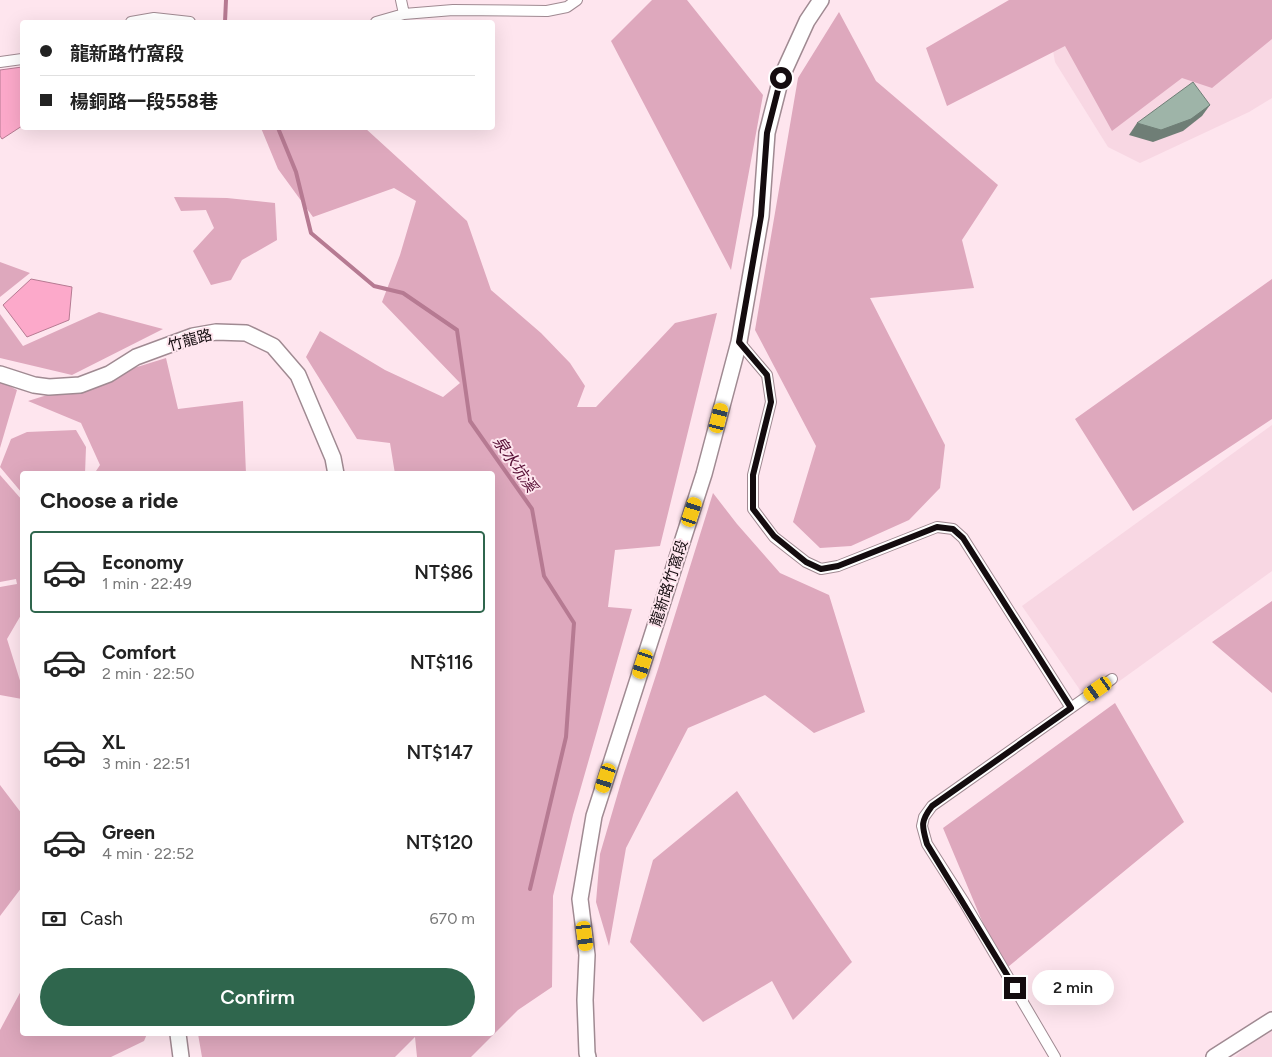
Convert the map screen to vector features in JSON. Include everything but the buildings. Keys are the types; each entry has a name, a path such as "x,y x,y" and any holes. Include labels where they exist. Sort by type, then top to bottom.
{"street":[{"path":"401,0 404,14"},
{"path":"383,20 404,14 453,10 547,11 567,7 577,0"},
{"name":"龍新路竹窩段","path":"588,1057 585,1000 587,955 580,898 594,816 704,474 739,342 761,216 767,133 781,78 807,21 821,0"},
{"path":"142,20 154,18 172,20"},
{"path":"0,62 20,59"},
{"name":"竹龍路","path":"0,374 34,385 80,385 109,374 136,357 193,336 216,332 246,333 273,346 298,375 333,458 335,471"},
{"path":"739,342 767,375 771,402 753,475 753,509 774,536 806,562 821,569 838,566 937,527 953,529 963,538 1071,708"},
{"path":"1055,1057 964,902 927,844 922,826 924,817 932,806 1112,679"},
{"path":"1214,1057 1272,1020"},
{"path":"178,1036 181,1057"}],"shaded area":[{"path":"652,0 687,0 763,95 731,270 611,41"},
{"path":"1009,0 1272,0 1272,39 1212,88 1182,78 1112,131 1065,46 947,106 926,48"},
{"path":"1044,0 1272,0 1272,98 1249,112 1140,163 1108,147 1055,62"},
{"path":"839,12 876,81 998,185 962,240 974,288 870,298 945,445 940,488 909,520 851,546 820,548 793,522 816,446 755,330 798,78"},
{"path":"20,67 20,127 2,139 0,136 0,70"},
{"path":"262,130 367,130 467,221 491,290 541,333 570,363 585,386 577,407 596,407 675,323 717,313 660,546 615,550 608,607 632,609 573,815 553,896 552,987 518,1010 495,1033 495,471 395,471 390,443 357,439 306,357 320,331 385,370 443,397 460,383 382,302 400,255 416,201 394,188 313,217 278,169"},
{"path":"174,197 227,198 275,203 277,240 242,260 231,280 211,285 193,251 214,228 206,210 181,211"},
{"path":"0,262 30,273 0,297"},
{"path":"31,279 72,287 69,320 27,337 3,305"},
{"path":"1272,279 1272,419 1133,511 1075,419"},
{"path":"99,312 163,329 72,375 0,358 0,314 23,346"},
{"path":"166,358 178,409 243,401 246,471 96,471 100,465 81,423 28,401"},
{"path":"0,381 17,390 0,448"},
{"path":"1272,425 1272,571 1089,703 1022,606"},
{"path":"76,430 86,447 85,471 20,471 20,491 0,467 11,439 27,432"},
{"path":"0,475 20,498 20,617 7,639 20,681 20,699 0,695 0,587 17,584 16,579 0,582"},
{"path":"713,493 737,524 780,573 829,595 865,712 814,733 765,695 688,728 626,848 609,946 596,902 600,854"},
{"path":"1272,601 1272,693 1212,642"},
{"path":"1115,703 1184,822 1003,971 943,828"},
{"path":"0,785 20,811 20,890 0,916"},
{"path":"737,791 852,962 793,1020 772,981 703,1022 630,942 653,860"},
{"path":"20,993 20,1036 146,1036 144,1041 111,1057 0,1057 0,1030"},
{"path":"1272,1023 1272,1057 1235,1057"},
{"path":"198,1036 492,1036 471,1057 417,1057 415,1037 395,1057 202,1057"}],"waterway":[{"name":"泉水坑溪","path":"225,20 226,0"},
{"name":"泉水坑溪","path":"279,130 296,172 311,233 374,286 403,293 457,330 470,421 532,509 544,576 574,623 566,737 530,889"}],"route":[{"path":"781,78 767,133 761,216 739,342 767,375 771,402 753,475 753,509 774,536 806,562 821,569 838,566 937,527 953,529 963,538 1071,708 932,806 924,817 922,826 927,844 1015,988"}]}
